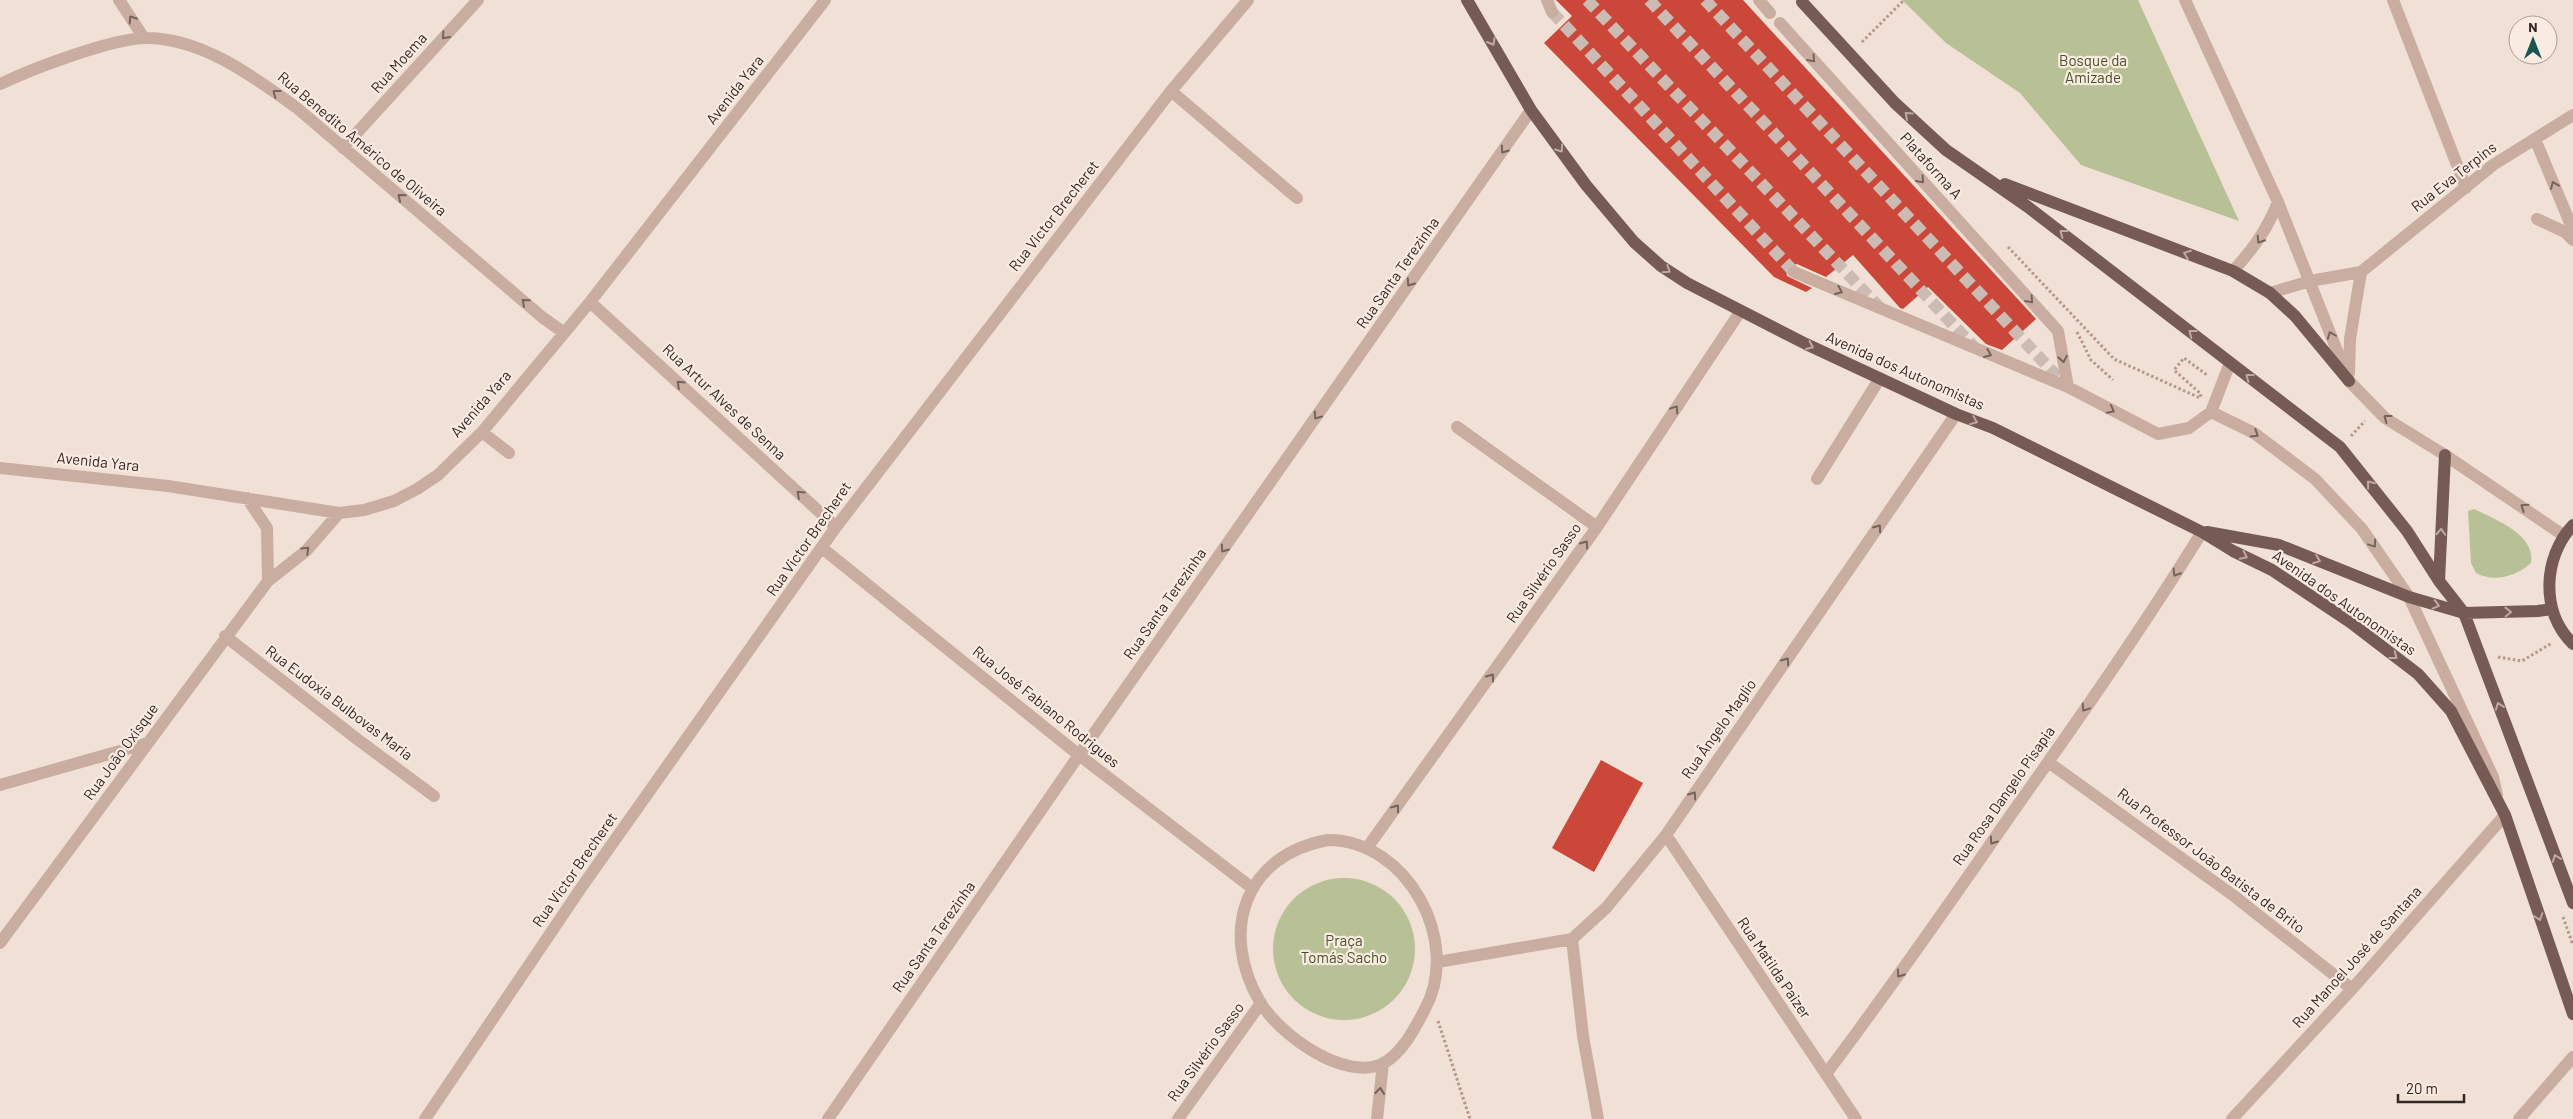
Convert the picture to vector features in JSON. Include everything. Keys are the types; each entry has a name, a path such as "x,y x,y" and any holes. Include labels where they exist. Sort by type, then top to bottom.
{"main road":[{"name":"Avenida dos Autonomistas","path":"1468,0 1531,110 1586,185 1641,248 1687,283 1740,312 1956,414 1993,428 2202,532 2272,570 2350,622 2418,674 2451,711 2502,810 2573,1014"},
{"path":"1802,2 1894,103 1946,150 1987,177 2340,447 2411,536 2439,581 2464,613 2573,904"},
{"path":"1987,177 2232,272 2270,293 2295,316 2348,380"},
{"path":"2439,581 2445,455"},
{"path":"2569,640 2552,609 2549,584 2552,558 2563,535 2573,525"},
{"path":"2202,532 2279,546 2409,597 2464,613 2538,612 2552,609"}],"street":[{"path":"119,0 144,38"},
{"name":"Avenida Yara","path":"0,468 168,486 339,513 364,510 394,501 417,489 438,475 482,432 563,332 590,302 826,0"},
{"name":"Rua Victor Brecheret","path":"425,1119 581,888 836,527 1171,91 1248,0"},
{"path":"1546,0 1552,12"},
{"path":"1758,0 1770,13"},
{"path":"2185,0 2278,202 2348,380 2385,418 2445,455 2563,535"},
{"path":"2393,0 2466,188"},
{"name":"Rua Moema","path":"343,148 475,1"},
{"name":"Plataforma A","path":"1780,23 2058,331 2068,387"},
{"name":"Rua Benedito Américo de Oliveira","path":"0,84 94,50 144,38 193,47 215,56 266,86 297,108 542,317 563,332"},
{"path":"1171,91 1297,198"},
{"name":"Rua Santa Terezinha","path":"828,1119 1079,755 1531,110"},
{"name":"Rua Eva Terpins","path":"2270,293 2310,281 2361,272 2493,165 2573,115"},
{"path":"2535,139 2573,230"},
{"path":"2232,272 2256,246 2269,226 2278,202"},
{"path":"2537,219 2565,232 2573,240"},
{"path":"1794,272 2068,387 2158,434 2190,428 2211,412 2230,363"},
{"path":"2348,380 2350,339 2361,272"},
{"name":"Rua Artur Alves de Senna","path":"590,302 836,527"},
{"name":"Rua Silvério Sasso","path":"1367,848 1597,527 1740,312"},
{"path":"1817,479 1880,378"},
{"path":"2211,412 2254,433 2315,479 2362,529 2409,597 2493,777 2502,810"},
{"name":"Rua Ângelo Maglio","path":"1572,939 1606,908 1666,835 1956,414"},
{"path":"1457,426 1597,527"},
{"path":"482,432 509,453"},
{"path":"247,498 268,528 268,581"},
{"name":"Rua João Oxisque","path":"0,943 268,581 306,550 339,513"},
{"name":"Rua Rosa Dangelo Pisapia","path":"1826,1074 1880,1003 2048,762 2164,594 2202,532"},
{"name":"Rua José Fabiano Rodrigues","path":"822,548 1079,755 1252,888"},
{"name":"Rua Eudoxia Bulbovas Maria","path":"226,636 357,739 434,796"},
{"path":"0,785 148,743"},
{"name":"Rua Professor João Batista de Brito","path":"2048,762 2234,896 2352,989"},
{"name":"Rua Manoel José de Santana","path":"2232,1119 2352,989 2502,810"},
{"name":"Rua Matilda Paizer","path":"1666,835 1856,1119"},
{"path":"1341,840 1367,848 1387,860 1418,894 1430,921 1438,962 1431,999 1415,1028 1399,1050 1383,1063 1361,1068 1344,1066 1321,1056 1292,1036 1261,1003 1245,969 1240,934 1244,908 1252,888 1259,876 1269,867 1300,848 1316,842 1341,840"},
{"path":"1438,962 1572,939 1583,1036 1598,1119"},
{"name":"Rua Silvério Sasso","path":"1178,1119 1261,1003"},
{"path":"2519,1119 2573,1057"},
{"path":"1377,1119 1383,1063"}],"path":[{"path":"1848,52 1863,42 1904,0"},
{"path":"2005,244 2114,359 2200,398 2201,394 2174,370 2184,358 2208,376"},
{"path":"2072,314 2079,337 2091,360 2114,380"},
{"path":"2340,447 2376,409"},
{"path":"2522,661 2569,640"},
{"path":"1431,999 1470,1119"}],"green space":[{"name":"Bosque da Amizade","path":"1902,0 2138,0 2239,221 2081,165 2020,93 1946,43"},
{"path":"2474,509 2502,523 2520,536 2527,544 2531,553 2531,563 2512,575 2505,577 2490,577 2476,573 2471,563 2468,511"},
{"name":"Praça Tomás Sacho","path":"1344,878 1358,879 1371,883 1394,899 1410,922 1414,935 1414,963 1410,976 1394,999 1371,1015 1358,1019 1344,1020 1330,1019 1317,1015 1294,999 1278,976 1274,963 1273,949 1274,935 1278,922 1294,899 1317,883 1330,879"}],"building":[{"path":"1556,0 1743,0 2036,319 2002,350 1986,344 1928,287 1903,309 1900,308 1853,255 1826,277 1797,264 1789,266 1786,269 1787,276 1812,288 1806,292 1774,277 1544,43 1572,16"},
{"path":"1601,760 1643,783 1594,872 1552,848"}],"tunnel":[{"path":"1587,0 1880,308"},
{"path":"1649,0 1975,348"},
{"path":"1705,0 2067,387"},
{"path":"1552,12 1794,272"}]}
